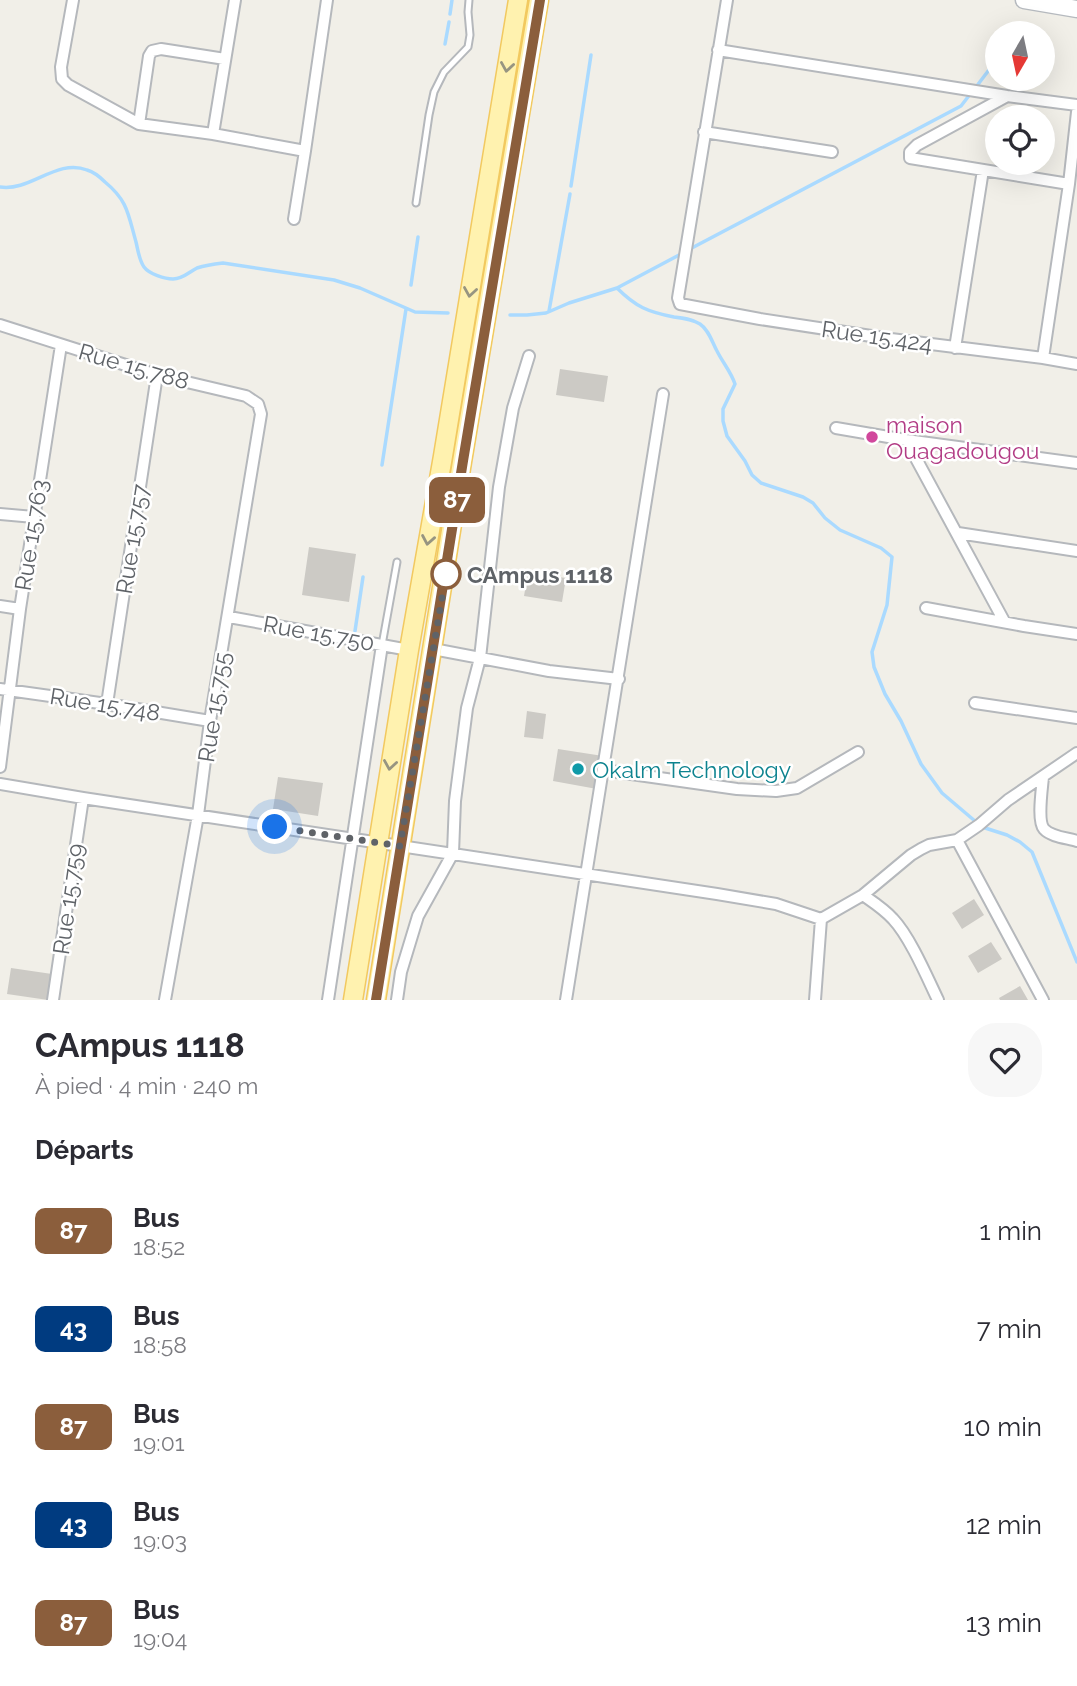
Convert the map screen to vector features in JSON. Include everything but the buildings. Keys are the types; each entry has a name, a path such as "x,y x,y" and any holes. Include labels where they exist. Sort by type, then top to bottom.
{"main road":[{"path":"352,1000 518,0"},
{"path":"376,1000 540,0"},
{"path":"1024,0 1077,9"}],"street":[{"path":"73,0 61,67 62,79 68,85 139,124 306,151"},
{"path":"213,134 235,0"},
{"path":"294,219 327,0"},
{"path":"727,0 704,132 832,152"},
{"path":"139,124 152,51 161,49 225,59"},
{"path":"718,50 1077,105"},
{"path":"1007,96 917,145 909,155 911,159 1069,184"},
{"path":"1043,358 1077,112"},
{"name":"Rue 15.424","path":"704,132 679,303 760,319 1077,364"},
{"path":"956,348 983,170"},
{"name":"Rue 15.788","path":"0,326 157,375 246,396 258,404 261,414"},
{"name":"Rue 15.763","path":"0,767 5,689 20,610 61,345"},
{"path":"397,1000 401,972 418,916 453,853 455,801 467,708 480,658 499,487 513,408 529,356"},
{"name":"Rue 15.757","path":"107,704 157,375"},
{"path":"566,1000 663,394"},
{"name":"Rue 15.755","path":"165,1000 198,815 210,720 261,414"},
{"path":"836,428 1077,464"},
{"path":"906,440 1004,621"},
{"path":"0,514 34,517"},
{"path":"958,533 1077,551"},
{"path":"0,606 20,610"},
{"path":"926,608 1077,634"},
{"name":"Rue 15.750","path":"229,617 409,650"},
{"path":"328,1000 382,645"},
{"path":"433,649 549,670 619,679"},
{"name":"Rue 15.748","path":"5,689 210,720"},
{"path":"975,703 1077,718"},
{"path":"603,770 737,789 776,791 797,788 858,752"},
{"path":"0,784 776,904 821,919 863,895 921,849 957,840 1008,800 1077,753"},
{"path":"1043,778 1040,820 1043,828 1050,833 1077,841"},
{"name":"Rue 15.759","path":"53,1000 83,798"},
{"path":"957,840 1042,1000"},
{"path":"863,895 895,921 916,954 938,1000"},
{"path":"814,1000 821,919"}],"lane":[{"path":"416,203 434,92 444,72 468,47 469,0"},
{"path":"382,645 397,562"}],"waterway":[{"path":"450,14 452,0"},
{"path":"445,44 449,22"},
{"path":"571,186 591,55"},
{"path":"976,87 985,75"},
{"path":"688,250 961,106 971,93"},
{"path":"0,187 22,185 65,168 76,167 92,172 113,189 123,202 144,267 162,277 177,279 197,268 223,263 334,280 360,288 415,312 448,313"},
{"path":"549,311 570,194"},
{"path":"411,285 418,237"},
{"path":"510,315 546,313 617,288 681,254"},
{"path":"617,288 643,308 694,321 706,329 735,384 723,409 727,436 752,475 761,483 803,497 813,503 825,518 840,530 881,548 892,557 887,605 872,652 874,667 885,694 921,764 942,793 982,827 1007,835 1032,852 1077,962"},
{"path":"382,465 406,309"},
{"path":"355,631 363,577"}],"bus line":[{"name":"87","path":"376,1000 540,0"}],"place":[{"name":"maison Ouagadougou","path":"872,437"},
{"name":"CAmpus 1118","path":"446,574"},
{"name":"Okalm Technology","path":"578,769"}],"route":[{"path":"275,827 400,846 446,574"}]}
